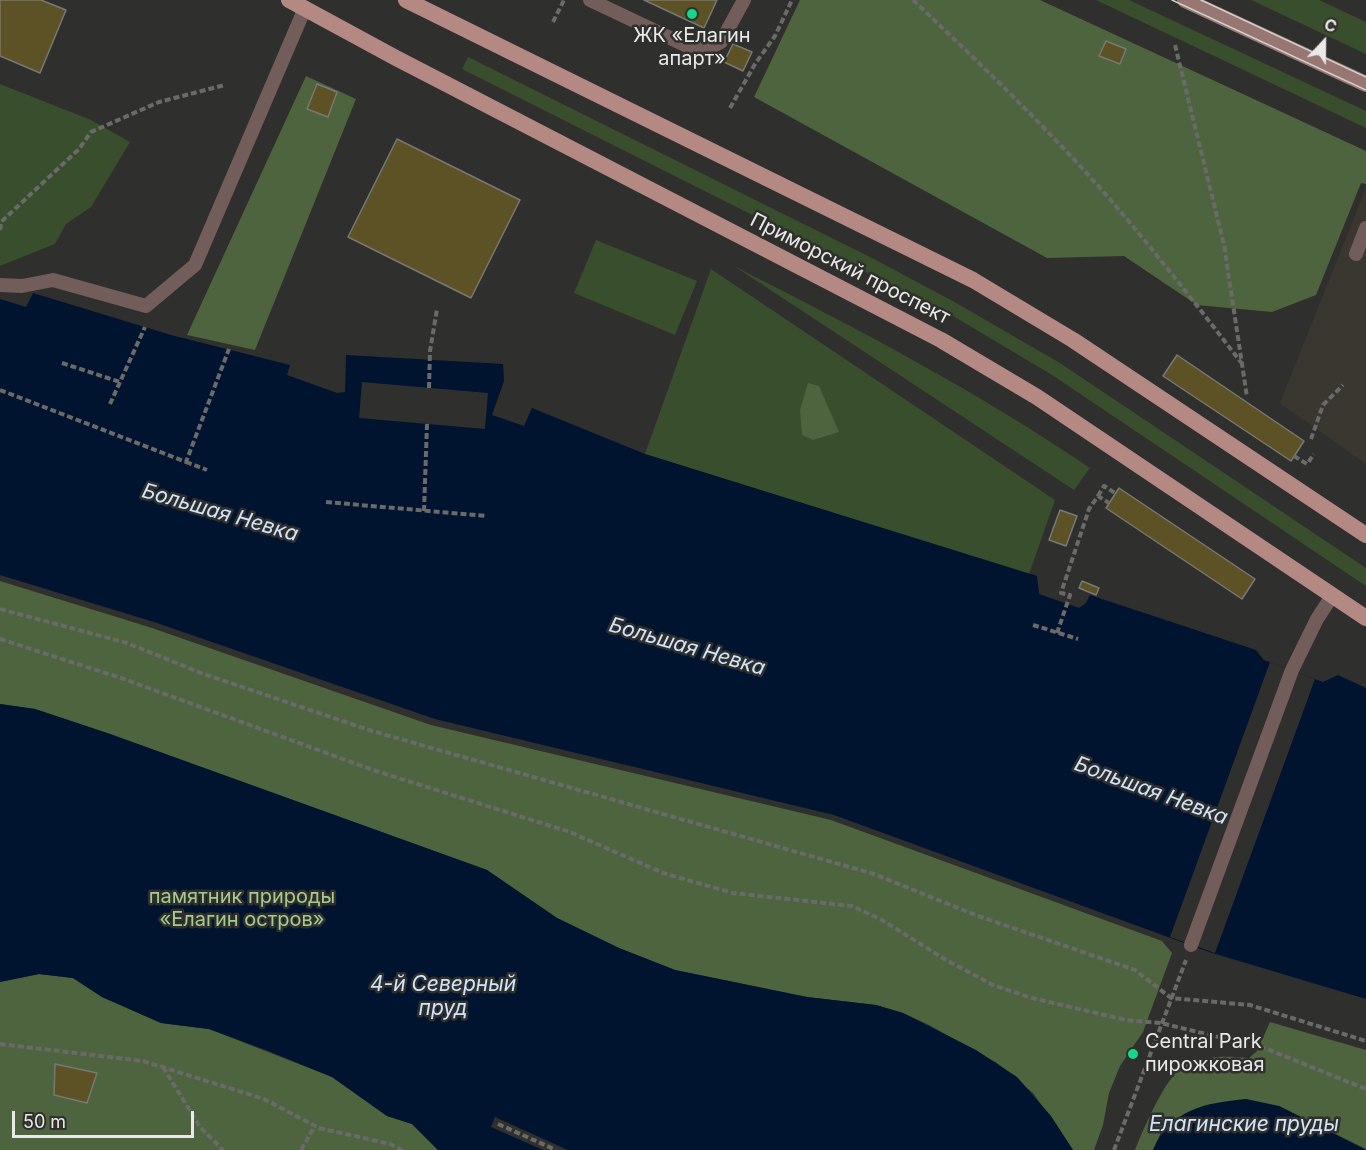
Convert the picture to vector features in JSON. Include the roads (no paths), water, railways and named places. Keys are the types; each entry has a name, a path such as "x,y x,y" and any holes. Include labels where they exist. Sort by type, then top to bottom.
{"main road":[{"name":"Приморский проспект","path":"289,0 396,58 941,340 1038,397 1366,618"},
{"path":"406,0 973,280 1073,340 1366,535"},
{"path":"1185,0 1366,84"}],"lane":[{"path":"590,0 687,46 705,50 720,42 744,0"},
{"path":"0,285 22,286 53,280 146,306 195,265 305,8"},
{"path":"1356,254 1366,228"},
{"path":"1191,945 1292,670 1317,619 1332,596"}],"water":[{"name":"Большая Невка","path":"33,293 171,335 290,365 287,375 337,393 345,392 346,355 503,364 504,381 492,415 524,426 532,408 645,454 1037,576 1039,594 1079,608 1086,603 1090,595 1256,650 1264,660 1323,682 1338,675 1366,688 1366,999 1209,952 834,815 435,719 154,622 0,575 0,299 26,307"},
{"name":"4-й Северный пруд","path":"0,704 35,709 110,734 487,870 557,918 619,948 675,970 807,997 876,1005 903,1013 976,1050 1017,1077 1051,1116 1073,1150 438,1150 412,1124 387,1116 332,1077 266,1050 209,1029 161,1023 102,997 73,978 39,974 0,982"},
{"name":"Елагинские пруды","path":"1246,1099 1279,1106 1366,1150 1153,1150 1169,1125 1180,1117 1203,1106"}],"tram line":[{"path":"1172,0 1366,90"},
{"path":"1201,0 1366,77"}],"place":[{"name":"ЖК «Елагин апарт»","path":"692,14"},
{"name":"Central Park пирожковая","path":"1133,1054"}],"park label":[{"name":"памятник природы «Елагин остров»","path":"242,908"}]}
